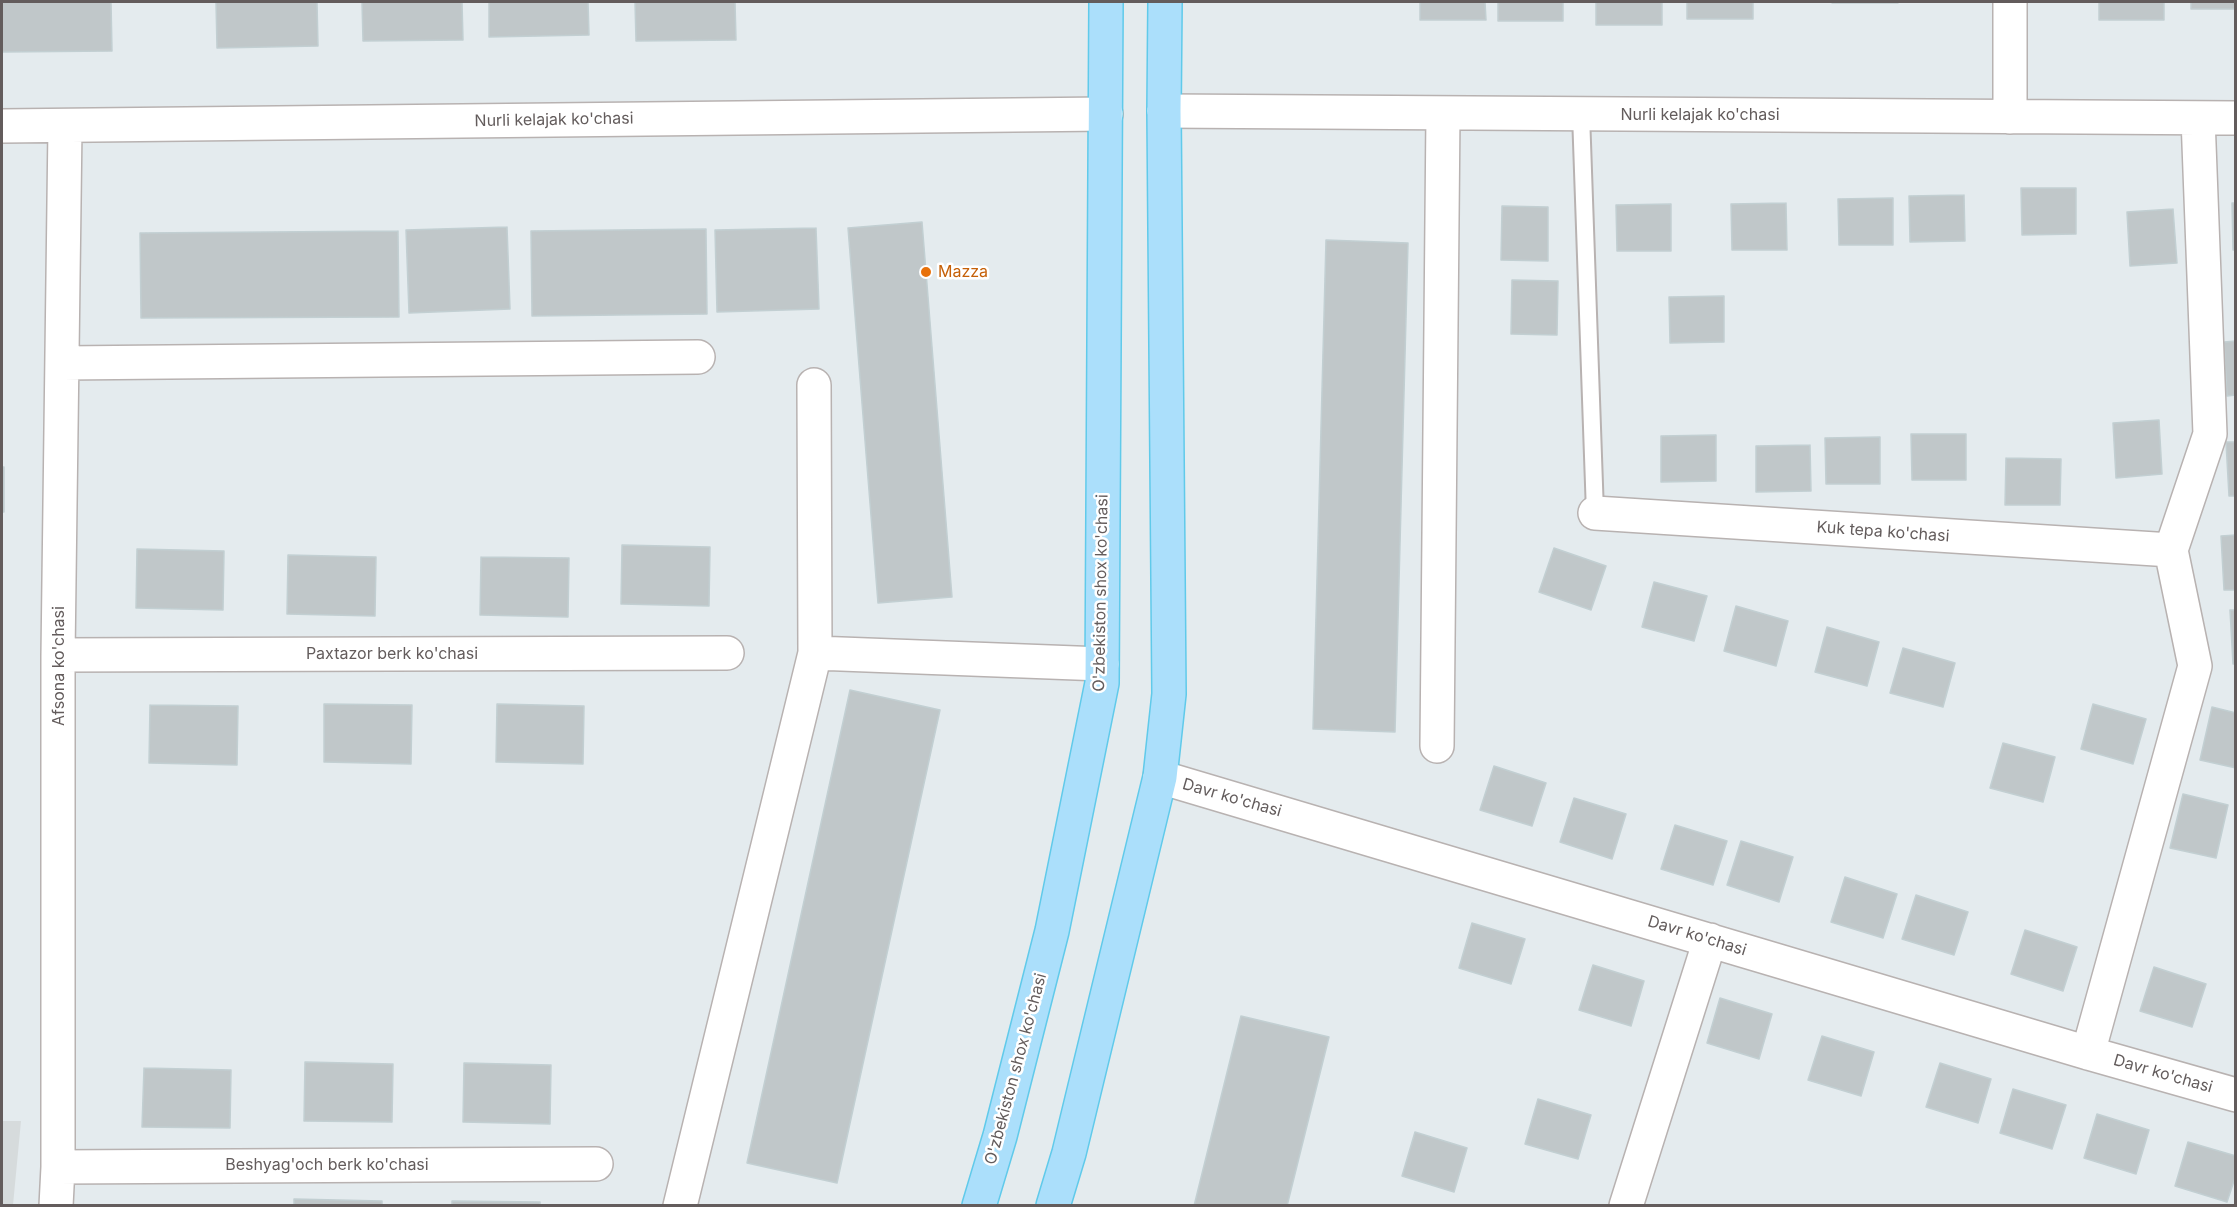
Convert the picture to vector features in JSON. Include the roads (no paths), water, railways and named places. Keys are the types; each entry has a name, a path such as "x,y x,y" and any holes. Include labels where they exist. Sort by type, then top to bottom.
{"main road":[{"name":"O'zbekiston shox ko'chasi","path":"979,1206 1000,1136 1052,931 1102,683 1107,2"},
{"path":"1053,1206 1069,1153 1160,777 1169,693 1165,2"}],"street":[{"path":"2010,2 2010,117"},
{"name":"Nurli kelajak ko'chasi","path":"1164,111 2235,117"},
{"path":"1437,746 1443,113"},
{"name":"Nurli kelajak ko'chasi","path":"2,126 1106,114"},
{"path":"2088,1053 2195,666 2171,550 2210,434 2198,118"},
{"name":"Afsona ko'chasi","path":"56,1206 58,1167 58,655 65,127"},
{"path":"63,363 698,357"},
{"path":"680,1206 815,653 814,385"},
{"name":"Kuk tepa ko'chasi","path":"1595,513 2171,550"},
{"name":"Paxtazor berk ko'chasi","path":"58,655 726,653"},
{"path":"815,653 1102,663"},
{"name":"Davr ko'chasi","path":"1160,777 2235,1095"},
{"path":"1626,1206 1710,940"},
{"name":"Beshyag'och berk ko'chasi","path":"58,1167 597,1164"}],"lane":[{"path":"1581,114 1595,513"}],"place":[{"name":"Mazza","path":"926,272"}]}
